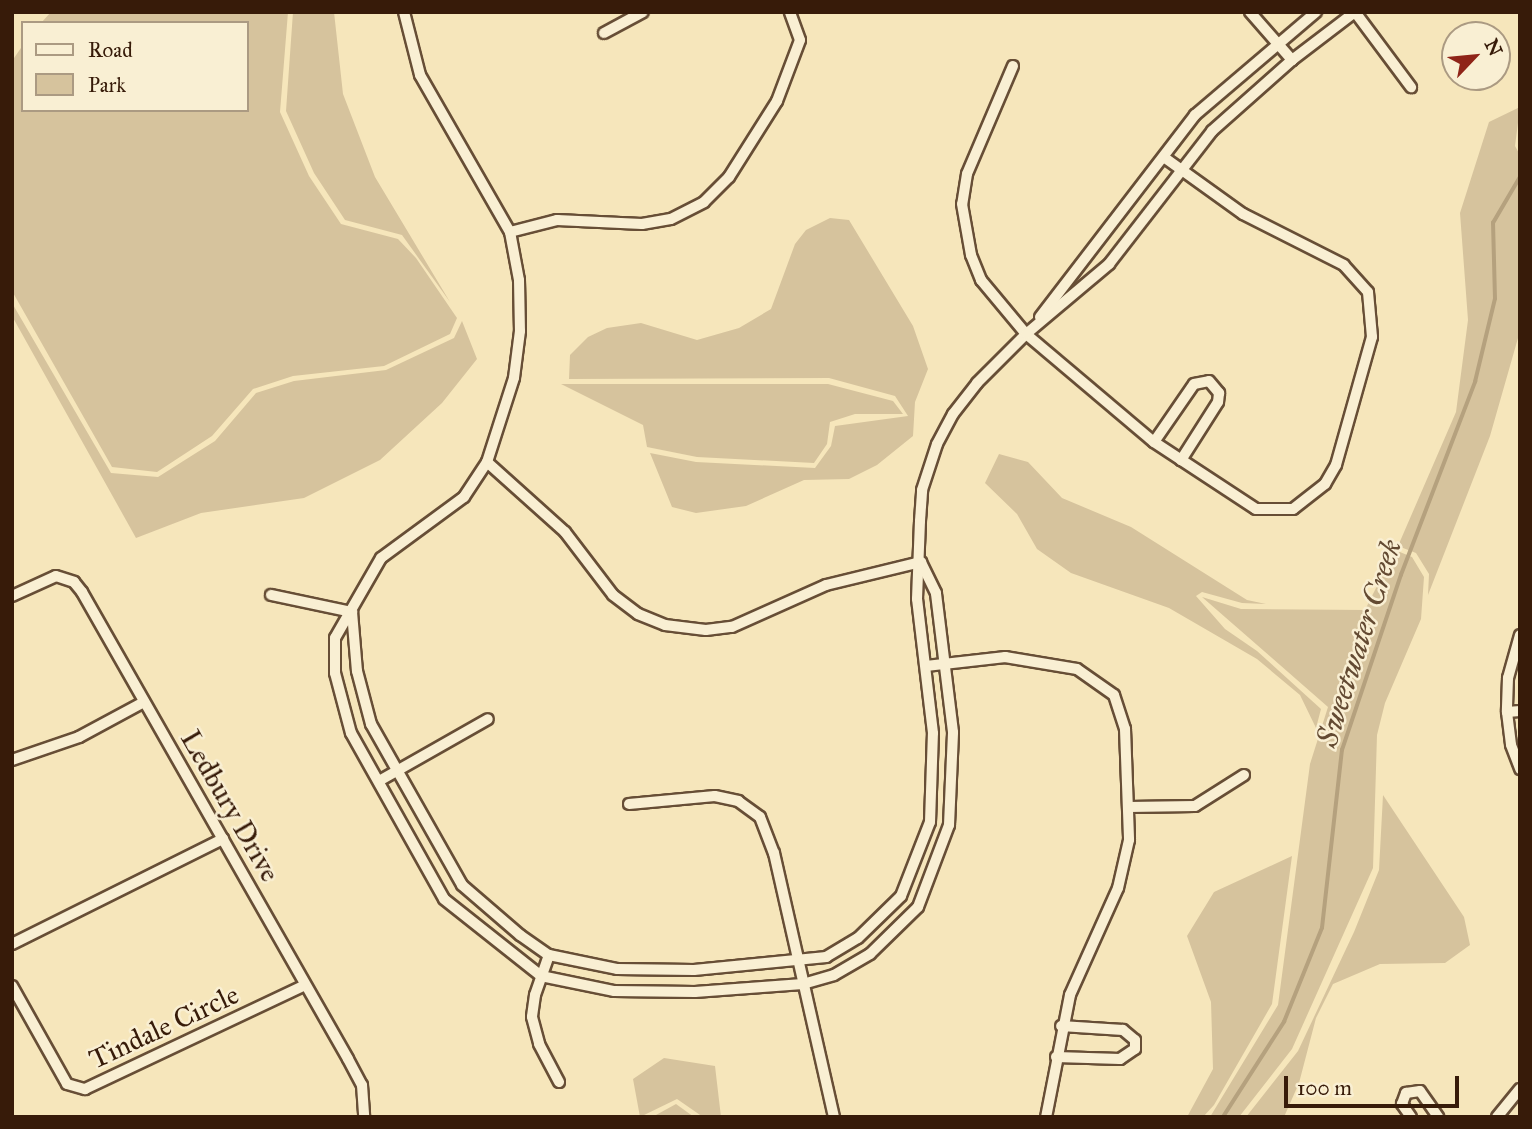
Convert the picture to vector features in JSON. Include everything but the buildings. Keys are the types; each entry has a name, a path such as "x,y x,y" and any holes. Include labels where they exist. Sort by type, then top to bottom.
{"street":[{"path":"404,12 420,75 510,232 519,281 520,331 514,379 487,462 464,497 381,558 335,638 335,673 351,733 444,899 541,976 614,991 695,992 803,984 834,975 898,930 924,895 949,825 953,732 946,664 936,593 921,562"},
{"path":"604,33 643,12"},
{"path":"510,232 557,220 642,224 671,219 704,202 729,177 777,101 800,40 790,12"},
{"path":"1250,12 1292,60"},
{"path":"1026,334 1195,116 1277,43 1317,12"},
{"path":"352,612 362,700 462,885 550,955 617,969 694,970 826,957 884,916 901,896 917,863 930,822 933,733 916,599 921,562 922,491 937,444 977,383 1026,334 1108,264 1183,172 1212,131 1292,60 1355,12 1410,87"},
{"path":"1013,66 967,174 962,204 971,255 981,280 1026,334 1154,442 1256,509 1293,509 1309,499 1336,465 1373,337 1368,292 1344,265 1243,214 1165,158"},
{"path":"1154,442 1194,384 1209,381 1219,393 1218,402 1181,460"},
{"path":"487,462 565,532 613,595 638,614 665,625 706,630 733,626 826,584 921,562"},
{"name":"Ledbury Drive","path":"12,596 55,576 74,582 362,1085 364,1117"},
{"path":"271,594 352,612"},
{"path":"1520,635 1508,678 1507,712 1511,745 1520,769"},
{"path":"926,666 986,657 1031,659 1065,665 1096,678 1114,695 1125,729 1129,840 1118,888 1087,953 1061,1026 1046,1117"},
{"path":"12,760 79,737 144,702"},
{"path":"1507,712 1520,711"},
{"path":"379,782 488,719"},
{"path":"1129,807 1195,806 1244,775"},
{"path":"629,804 715,796 738,801 760,817 769,831 834,1117"},
{"path":"930,822 949,825"},
{"path":"12,944 223,839"},
{"path":"550,955 535,995 534,1032 559,1082"},
{"name":"Tindale Circle","path":"12,986 67,1084 85,1089 304,985"},
{"path":"1056,1057 1120,1059 1135,1049 1135,1040 1123,1030 1061,1026"},
{"path":"1497,1117 1520,1089"},
{"path":"1411,1117 1402,1104 1406,1093 1420,1091 1438,1117"}],"green space":[{"path":"51,12 288,12 280,112 309,176 341,224 398,239 416,258 457,318 450,334 384,366 293,376 253,389 212,436 157,472 112,467 12,291 12,61 21,48 21,112 248,112 248,21 43,21"},
{"path":"293,12 334,12 343,94 375,177 450,302 402,235 345,220 314,173 286,111"},
{"path":"1520,107 1515,146 1520,155 1520,331 1490,436 1428,595 1429,574 1416,553 1398,546 1456,412 1468,320 1460,213 1489,122"},
{"path":"830,218 849,220 913,326 928,369 915,402 913,436 877,465 849,479 804,480 746,506 696,513 672,507 650,453 696,462 815,468 831,446 835,426 908,416 895,396 829,378 569,379 570,355 588,337 607,328 641,323 697,340 739,328 771,309 795,244 806,230"},
{"path":"12,303 111,473 158,477 215,441 256,393 294,381 386,370 454,338 462,321 477,359 442,403 380,460 304,498 201,513 136,538 12,316"},
{"path":"561,384 828,384 893,401 903,414 855,414 830,422 827,444 814,463 697,457 647,447 643,425"},
{"path":"999,454 1028,462 1062,498 1131,527 1247,600 1266,604 1242,603 1202,592 1196,596 1225,629 1257,651 1321,709 1316,728 1300,695 1257,659 1169,608 1071,573 1037,549 1017,514 985,483"},
{"path":"1395,550 1412,557 1424,577 1421,619 1385,703 1377,735 1373,868 1292,1049 1239,1117 1210,1117 1278,1005 1310,764 1328,707 1202,597 1241,609 1365,610"},
{"path":"1383,795 1464,917 1470,945 1445,963 1380,964 1333,984 1316,1018 1299,1083 1284,1117 1246,1117 1298,1051 1354,932 1379,870"},
{"path":"1292,856 1272,1004 1214,1105 1203,1117 1187,1117 1213,1069 1211,1002 1187,936 1214,892"},
{"path":"664,1058 715,1066 721,1117 703,1117 677,1099 640,1117 633,1079"},
{"path":"676,1104 694,1117 654,1117 656,1115"}],"waterway":[{"name":"Sweetwater Creek","path":"1223,1117 1284,1022 1322,928 1342,750 1401,575 1475,382 1495,299 1493,223 1520,177"}]}
